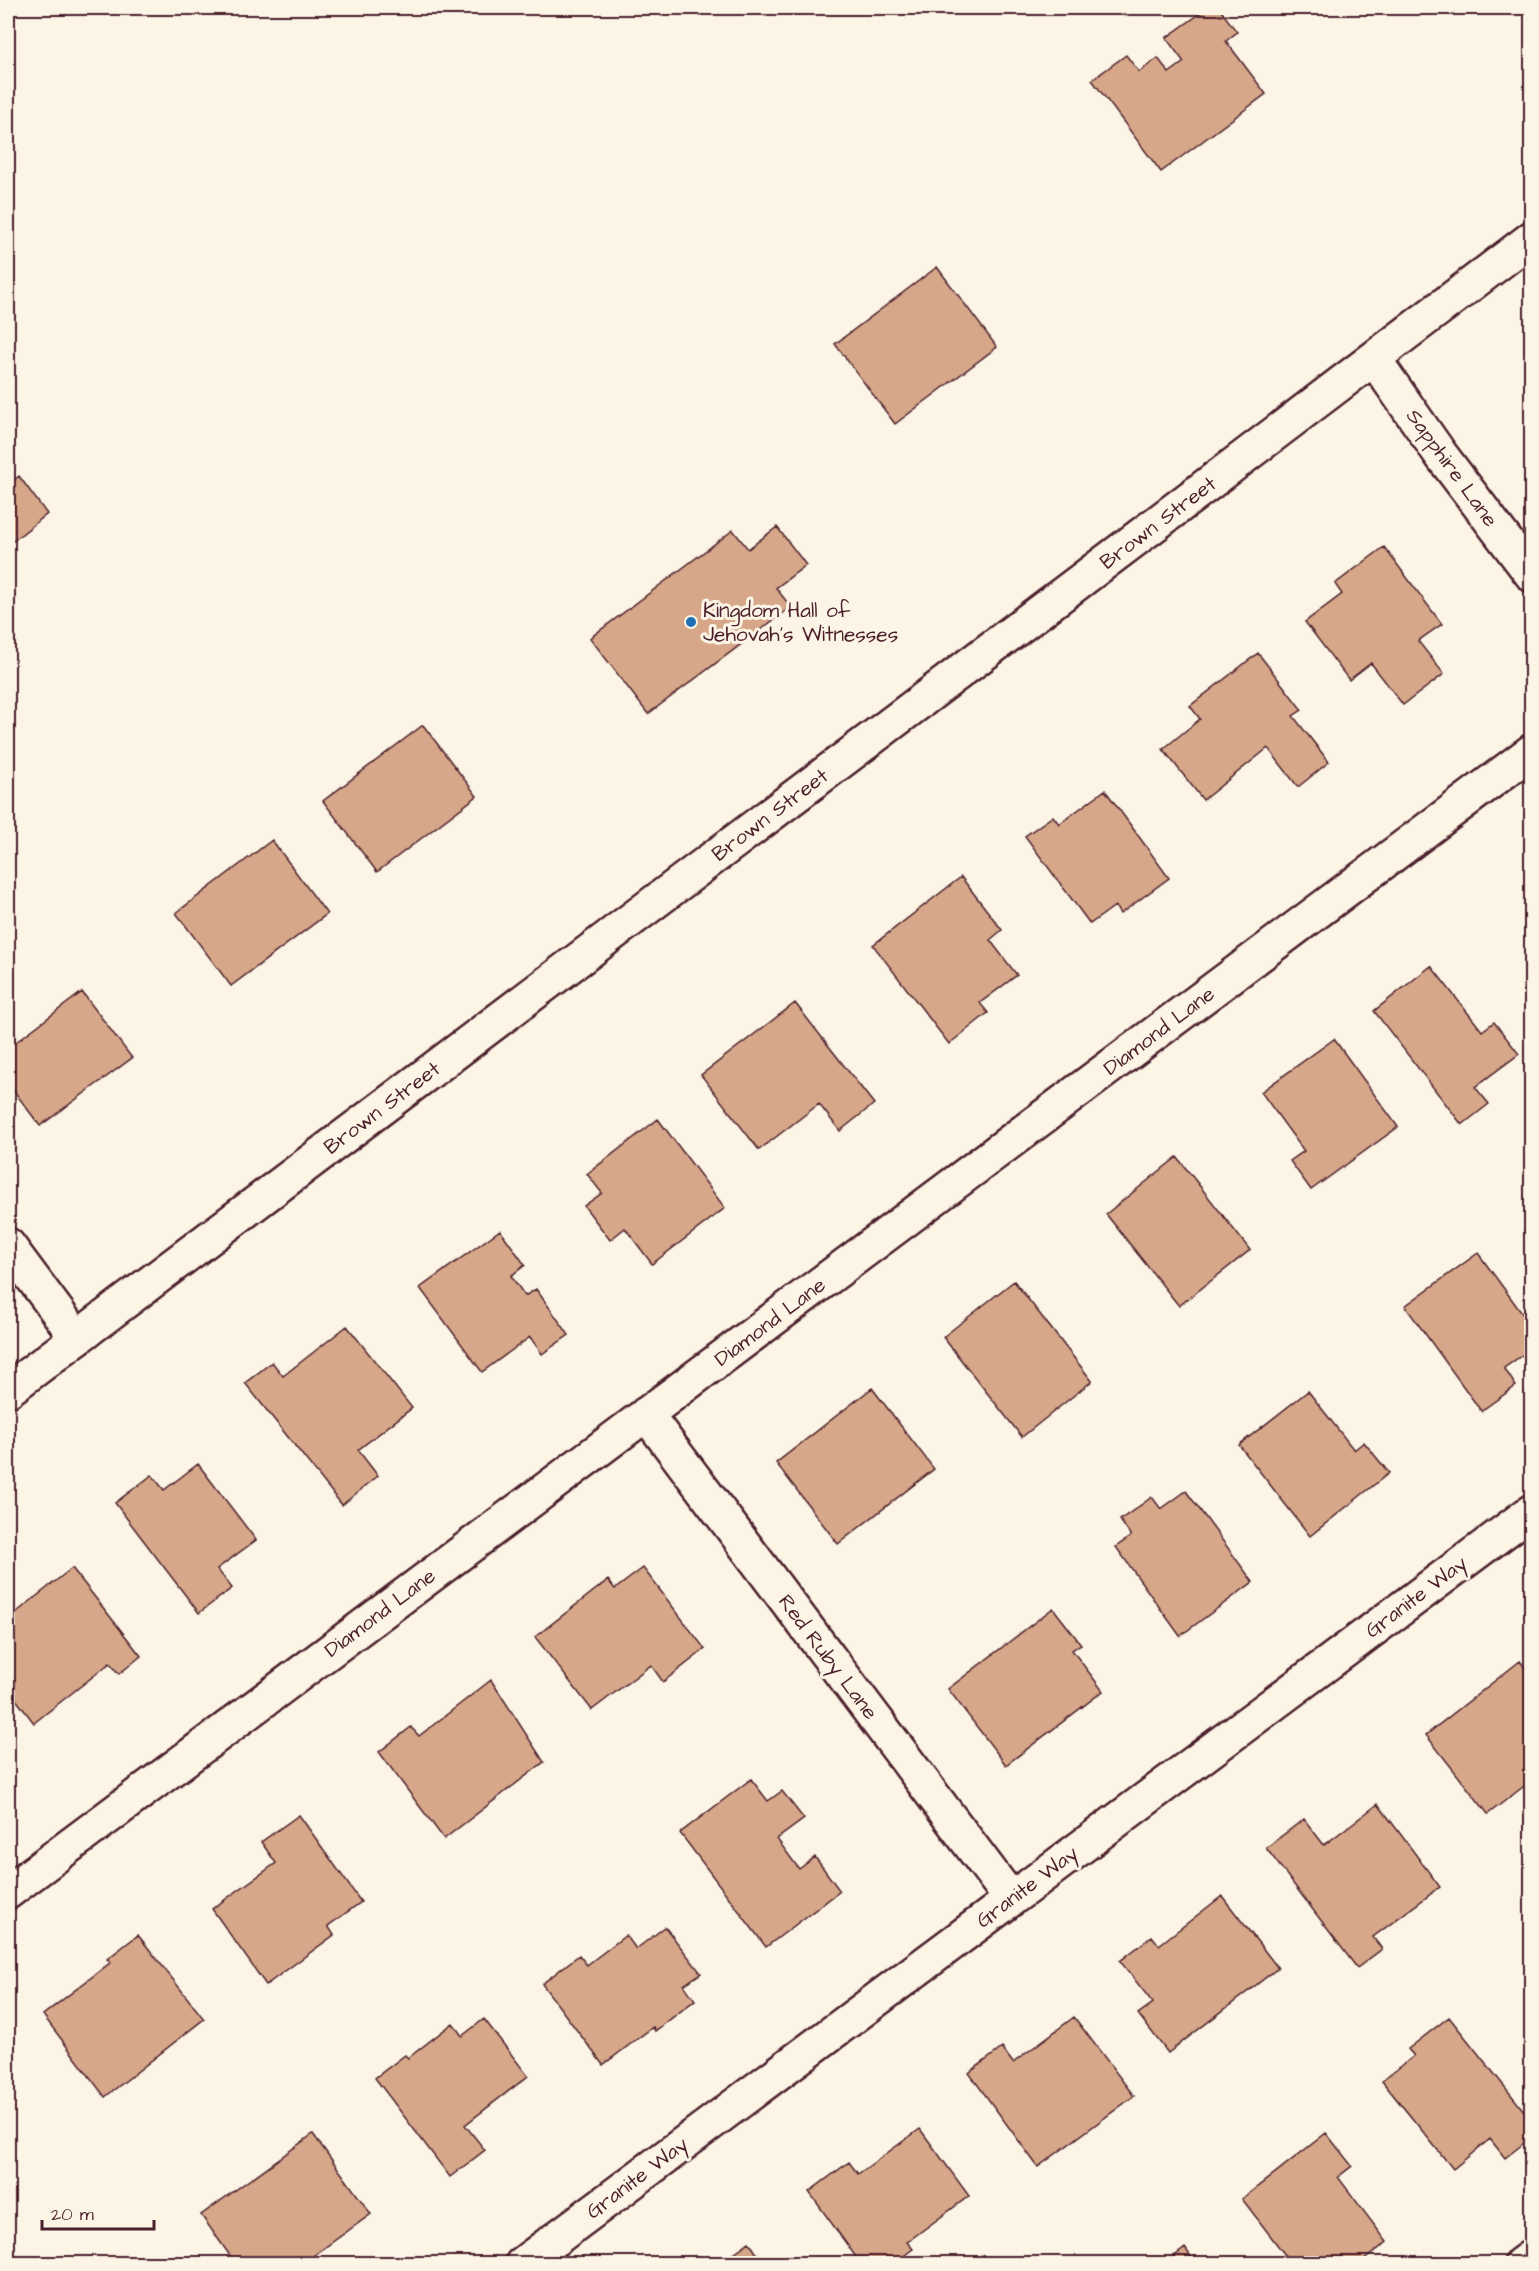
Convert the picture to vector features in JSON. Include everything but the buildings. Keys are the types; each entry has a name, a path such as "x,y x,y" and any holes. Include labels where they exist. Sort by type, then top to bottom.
{"street":[{"name":"Brown Street","path":"8,1390 1532,238"},
{"name":"Sapphire Lane","path":"1374,359 1441,455 1532,575"},
{"name":"Diamond Lane","path":"8,1892 1532,751"},
{"path":"8,1245 77,1338"},
{"name":"Red Ruby Lane","path":"646,1414 1011,1899"},
{"name":"Granite Way","path":"522,2264 1532,1511"},
{"path":"1521,2264 1532,2256"}],"place":[{"name":"Kingdom Hall of Jehovah’s Witnesses","path":"691,622"}]}
